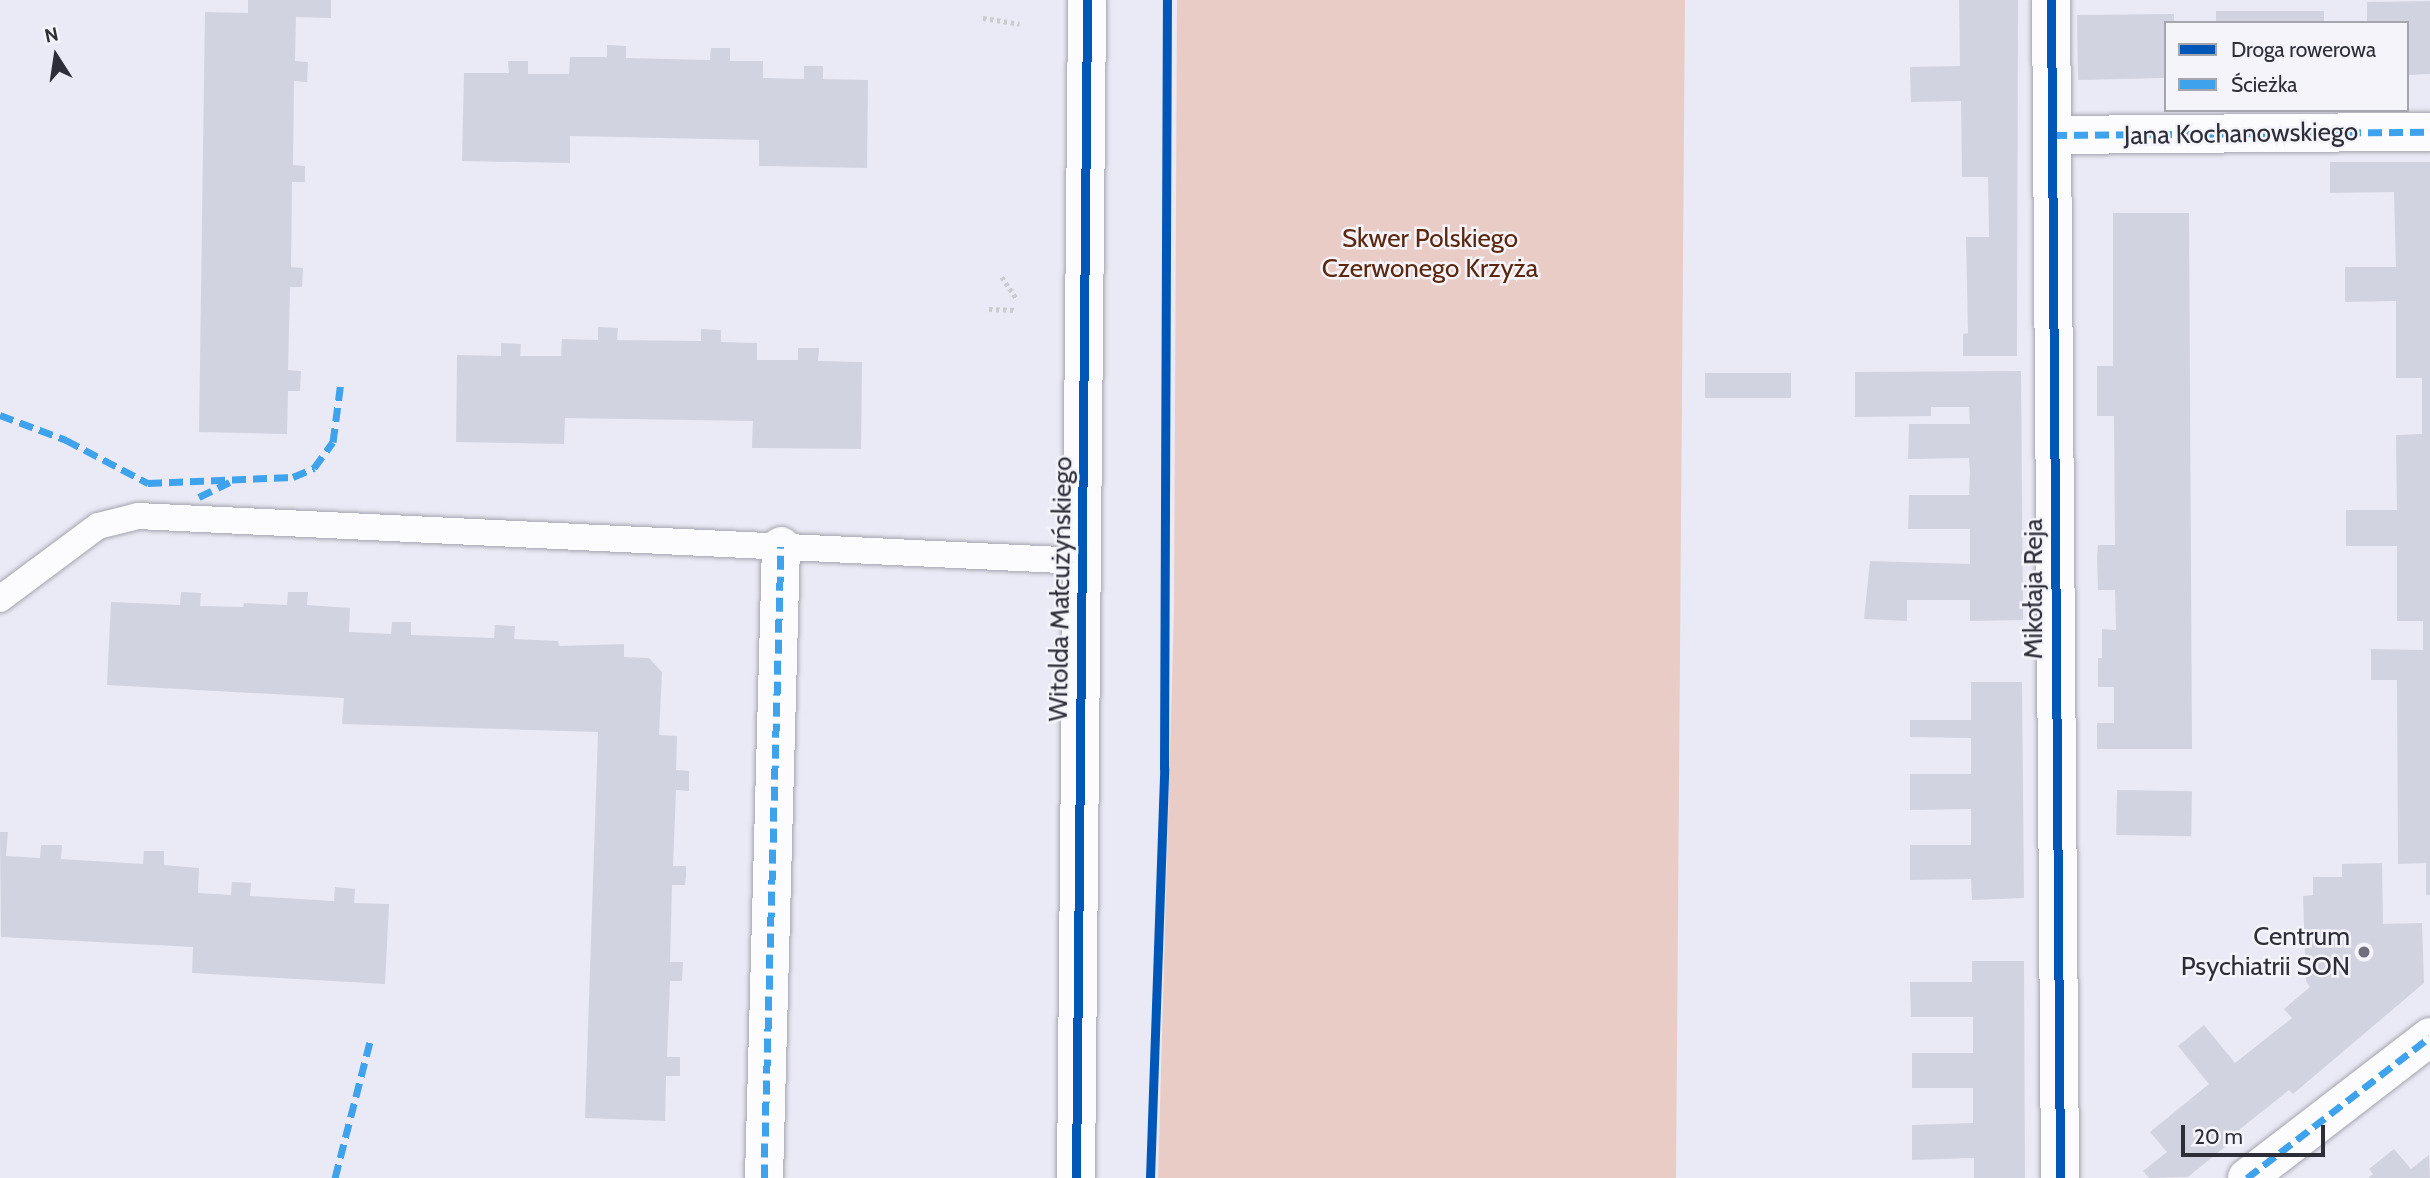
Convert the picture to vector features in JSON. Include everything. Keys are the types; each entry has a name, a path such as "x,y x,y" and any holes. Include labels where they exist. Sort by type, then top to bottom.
{"street":[{"name":"Witolda Małcużyńskiego","path":"1076,1178 1087,0"},
{"name":"Mikołaja Reja","path":"2051,0 2060,1178"},
{"name":"Jana Kochanowskiego","path":"2053,135 2430,132"},
{"path":"764,1178 781,546"},
{"path":"2247,1178 2430,1037"}],"lane":[{"path":"0,599 98,526 138,516 1082,561"}],"path":[{"path":"983,18 1020,24"},
{"path":"1002,277 1016,298"},
{"path":"989,309 1016,310"}],"green space":[{"name":"Skwer Polskiego Czerwonego Krzyża","path":"1177,0 1685,0 1676,1178 1158,1178 1174,608"}],"building":[{"path":"248,0 331,0 331,18 296,17 295,61 308,62 307,82 294,81 293,165 305,166 305,182 292,182 291,267 303,268 302,287 290,287 288,370 301,371 300,391 288,391 287,434 199,432 205,12 248,13"},
{"path":"1959,0 2018,0 2017,356 1963,356 1963,334 1968,333 1966,237 1989,237 1988,177 1962,177 1961,101 1911,102 1910,67 1960,66"},
{"path":"2430,1 2430,74 2409,75 2409,21 2367,21 2367,2"},
{"path":"2216,11 2324,11 2324,21 2216,21"},
{"path":"2174,14 2174,21 2164,21 2164,78 2078,80 2077,15"},
{"path":"607,45 626,46 626,58 710,60 711,48 730,48 730,61 763,61 763,78 804,79 804,66 823,66 823,79 868,80 867,168 759,166 759,140 570,136 570,163 462,161 464,73 509,73 508,61 528,61 528,74 569,74 570,57 607,57"},
{"path":"2330,162 2430,162 2430,895 2426,895 2426,863 2398,864 2397,680 2371,680 2371,649 2423,650 2423,621 2397,621 2397,546 2346,546 2346,510 2397,510 2396,435 2422,434 2422,378 2396,378 2396,301 2345,302 2345,267 2396,267 2394,192 2330,193"},
{"path":"2113,213 2189,213 2192,749 2097,749 2097,723 2114,723 2114,687 2098,687 2098,658 2102,658 2102,629 2116,630 2115,590 2098,590 2097,557 2098,545 2115,545 2114,416 2097,416 2097,366 2113,366"},
{"path":"598,327 618,328 617,340 701,341 701,329 721,330 721,342 757,343 757,360 798,360 798,348 819,348 818,361 862,362 861,449 752,448 753,421 565,418 564,444 456,442 457,355 501,356 501,343 521,344 520,356 561,356 562,339 598,340"},
{"path":"2021,371 2023,620 1970,621 1970,600 1907,600 1907,621 1864,619 1870,561 1970,564 1970,529 1908,529 1909,495 1969,495 1969,458 1908,459 1909,424 1970,424 1969,407 1931,407 1931,416 1855,417 1855,372"},
{"path":"1705,373 1791,373 1791,398 1705,398"},
{"path":"181,592 201,593 200,606 243,607 244,603 287,605 288,592 308,592 307,605 350,608 349,632 391,634 392,622 411,622 411,635 494,638 495,625 515,626 514,639 558,641 559,646 624,644 624,657 649,658 662,672 659,735 677,736 676,770 689,771 689,791 676,790 673,866 686,866 685,885 672,885 670,962 683,962 682,981 670,981 667,1057 680,1057 680,1076 666,1076 665,1121 585,1118 598,732 342,724 344,698 107,685 111,602 180,605"},
{"path":"1971,682 2022,682 2024,898 1972,900 1971,879 1910,880 1910,845 1971,845 1971,809 1910,810 1910,774 1971,774 1971,738 1910,737 1910,720 1971,720"},
{"path":"2117,790 2192,791 2191,836 2116,835"},
{"path":"0,832 8,832 6,856 40,858 41,845 62,845 61,859 143,864 144,851 164,851 164,865 199,868 198,893 231,895 232,882 251,883 250,896 334,901 335,887 355,889 354,903 389,904 385,984 192,973 193,947 1,937"},
{"path":"2382,863 2383,924 2422,923 2424,983 2293,1094 2289,1090 2224,1142 2226,1146 2188,1177 2149,1178 2143,1171 2167,1152 2150,1132 2209,1084 2178,1046 2204,1025 2235,1063 2292,1018 2284,1009 2310,987 2306,981 2303,896 2313,895 2313,877 2342,877 2342,864"},
{"path":"1972,961 2024,961 2025,1178 1974,1178 1974,1158 1912,1160 1912,1125 1973,1123 1973,1088 1912,1088 1912,1053 1973,1053 1973,1017 1911,1017 1910,982 1972,982"},
{"path":"2394,1149 2411,1169 2429,1155 2430,1178 2368,1178 2373,1174 2369,1169"}],"marked path":[{"path":"2053,135 2430,132"},
{"path":"0,415 66,440 148,483 293,477 314,468 333,442 341,381"},
{"path":"199,497 230,482"},
{"path":"764,1178 781,546"},
{"path":"2247,1178 2430,1037"},
{"path":"335,1178 370,1042"}],"cycle path":[{"path":"1076,1178 1087,0"},
{"path":"1150,1178 1164,768 1167,0"},
{"path":"2051,0 2060,1178"}],"place":[{"name":"Centrum Psychiatrii SON","path":"2364,952"}]}
